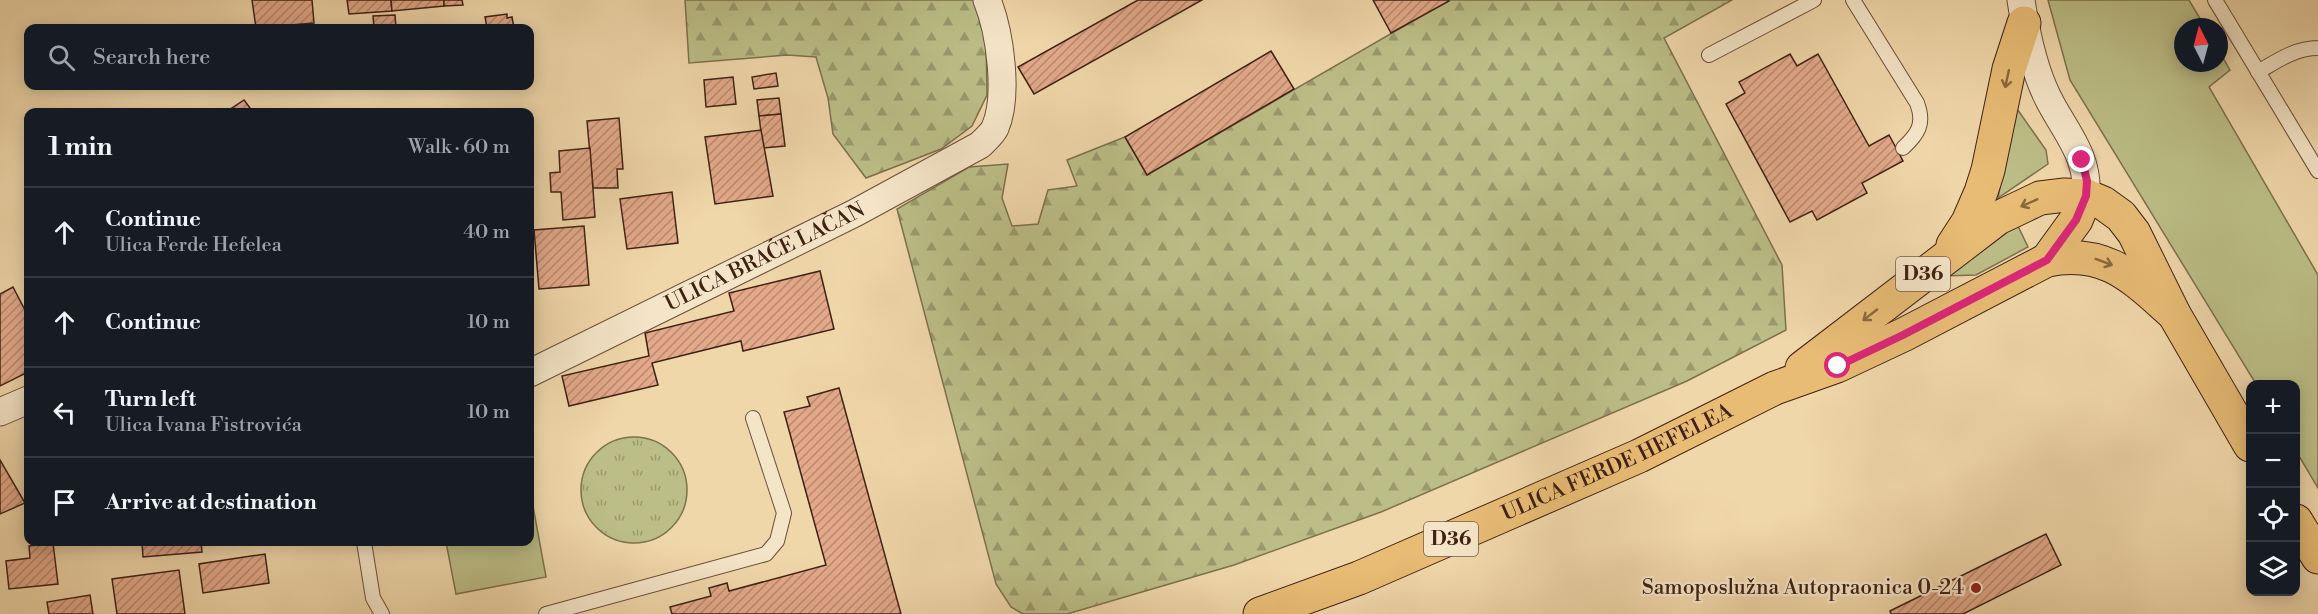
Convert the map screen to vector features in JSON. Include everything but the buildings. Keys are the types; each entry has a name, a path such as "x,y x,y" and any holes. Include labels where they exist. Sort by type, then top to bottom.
{"main road":[{"path":"1946,256 1968,222 1982,192 2023,12"},
{"name":"ULICA FERDE HEFELEA","path":"1775,388 1998,218 2040,198 2065,195 2086,196"},
{"path":"2047,260 2076,220 2086,196"},
{"name":"D36","path":"2086,196 2103,202 2121,216 2134,233 2174,314 2246,438"},
{"name":"ULICA FERDE HEFELEA","path":"1260,614 1359,578 1639,456 1775,388 1838,366 1903,335 2047,260 2066,256 2090,257 2109,263 2127,274 2174,314"},
{"path":"2300,529 2318,557"}],"street":[{"name":"ULICA BRAĆE LAČAN","path":"534,371 855,213 980,145 994,130 1001,102 1001,64 994,18 987,0"},
{"path":"2023,12 2037,74 2049,100 2073,138 2082,160 2087,181 2086,196"},
{"path":"0,412 24,402"}],"lane":[{"path":"1709,55 1814,0"},
{"path":"1853,0 1917,103 1921,114 1917,135 1903,148"},
{"path":"2215,0 2318,171"},
{"path":"2258,72 2286,56 2306,48 2318,48"},
{"path":"546,614 766,554 777,541 784,513 753,418"},
{"path":"365,546 373,598 382,614"}],"green space":[{"path":"685,0 974,0 986,36 987,95 972,126 941,149 866,178 833,134 828,98 816,57 787,55 689,63"},
{"path":"1449,0 1732,0 1664,38 1782,265 1786,330 1687,381 1381,512 1234,565 1067,614 1023,614 1011,607 996,584 897,209 969,167 1008,164 1002,198 1012,226 1038,224 1048,190 1077,186 1067,160 1125,137 1147,175"},
{"path":"2048,0 2189,0 2200,18 2174,18 2174,72 2228,72 2209,87 2318,275 2318,488 2300,458 2300,380 2254,380 2070,80"},
{"path":"2015,106 2046,150 2048,164 1998,198"},
{"path":"2017,224 2028,247 1976,275 1945,276"},
{"path":"634,437 654,441 671,453 683,470 687,490 683,510 671,527 654,539 634,543 614,539 597,527 585,510 581,490 585,470 597,453 614,441"},
{"path":"534,512 546,577 456,594 447,546 534,546"}],"place":[{"name":"Samoposlužna Autopraonica 0-24","path":"1976,588"}],"route":[{"path":"1838,366 2047,260 2076,220 2086,196 2087,181 2082,160"}]}
